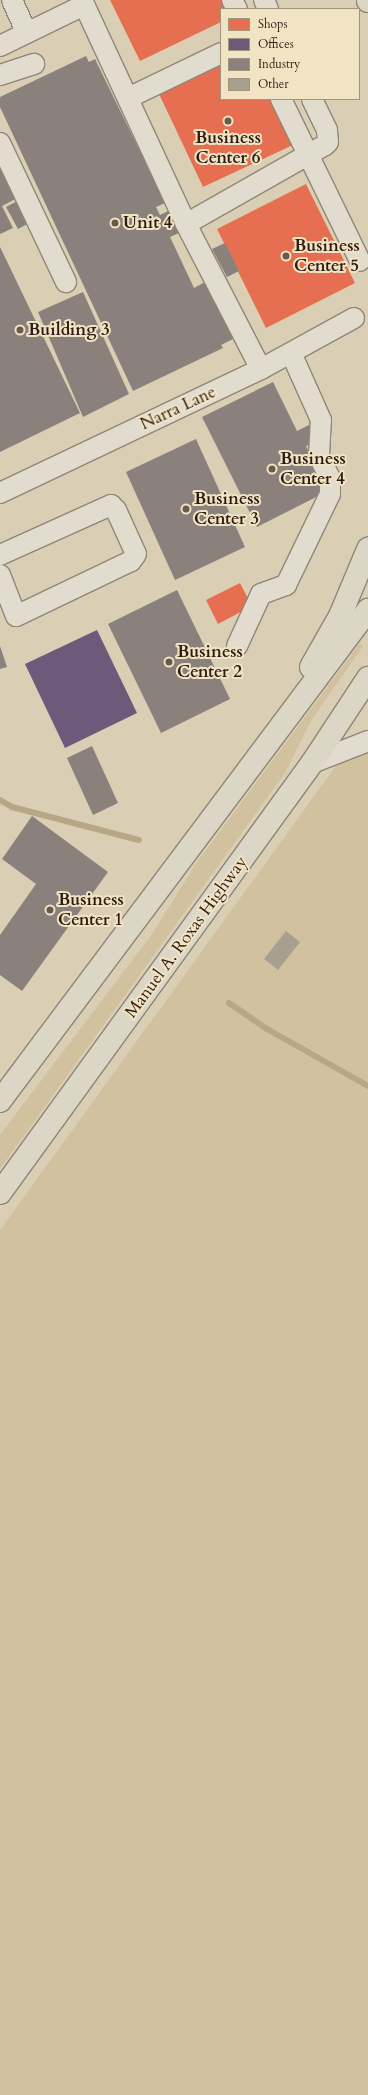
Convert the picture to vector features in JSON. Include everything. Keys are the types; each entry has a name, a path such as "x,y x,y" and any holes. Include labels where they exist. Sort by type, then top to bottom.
{"main road":[{"path":"260,756 340,616 368,549"},
{"path":"0,1101 368,610"},
{"name":"Manuel A. Roxas Highway","path":"0,1193 312,763 368,678"}],"street":[{"path":"12,0 27,33"},
{"path":"0,46 56,20 83,3 186,224 261,368"},
{"path":"128,98 220,53"},
{"path":"0,75 34,64"},
{"path":"282,100 360,262"},
{"path":"186,224 325,145 329,136 312,100"},
{"path":"0,143 66,282"},
{"name":"Narra Lane","path":"0,492 261,368 354,318"},
{"path":"237,646 262,594 286,585 330,494 330,478 319,456 321,420 291,353"},
{"path":"0,555 111,505 116,510 136,554 131,561 16,616 0,575"},
{"path":"312,763 368,741"}],"shaded area":[{"path":"360,643 363,646 311,721 285,773 0,1169 0,1135 152,934 197,862"},
{"path":"368,748 368,2095 0,2095 0,1230 333,770 340,761"}],"building: Shops":[{"path":"110,0 225,0 229,8 220,8 220,22 140,61"},
{"name":"Business Center 6","path":"220,65 220,100 274,100 295,144 203,187 159,94"},
{"name":"Business Center 5","path":"306,184 355,283 266,328 217,229"},
{"path":"240,583 252,606 218,624 206,600"}],"building: Offices":[{"path":"97,630 137,713 65,748 25,664"}],"building: Industry":[{"name":"Unit 4","path":"86,56 89,62 95,59 165,203 156,207 160,215 170,210 181,232 170,237 194,288 205,282 233,339 221,345 223,348 133,391 0,107 0,97"},
{"path":"0,154 21,196 2,206 13,228 0,234"},
{"path":"21,199 33,221 18,229 6,207"},
{"path":"225,243 239,271 227,277 212,249"},
{"name":"Building 3","path":"0,247 80,413 0,452"},
{"path":"83,292 129,394 83,417 38,312"},
{"name":"Business Center 4","path":"273,382 297,431 309,425 317,441 306,446 328,491 257,527 202,417"},
{"name":"Business Center 3","path":"196,439 245,547 175,580 126,472"},
{"name":"Business Center 2","path":"177,590 230,699 161,733 108,624"},
{"path":"0,646 7,667 0,669"},
{"path":"92,746 118,803 93,815 67,758"},
{"name":"Business Center 1","path":"32,816 108,872 22,991 0,975 0,935 36,884 2,859"}],"building: Other":[{"path":"286,931 300,942 278,970 264,959"}],"waterway":[{"path":"0,800 12,807 139,840"},
{"path":"229,1003 267,1029 368,1086"}],"place":[{"name":"Business Center 6","path":"228,121"},
{"name":"Unit 4","path":"115,223"},
{"name":"Business Center 5","path":"286,256"},
{"name":"Building 3","path":"20,330"},
{"name":"Business Center 4","path":"272,469"},
{"name":"Business Center 3","path":"186,509"},
{"name":"Business Center 2","path":"169,662"},
{"name":"Business Center 1","path":"50,910"}]}
